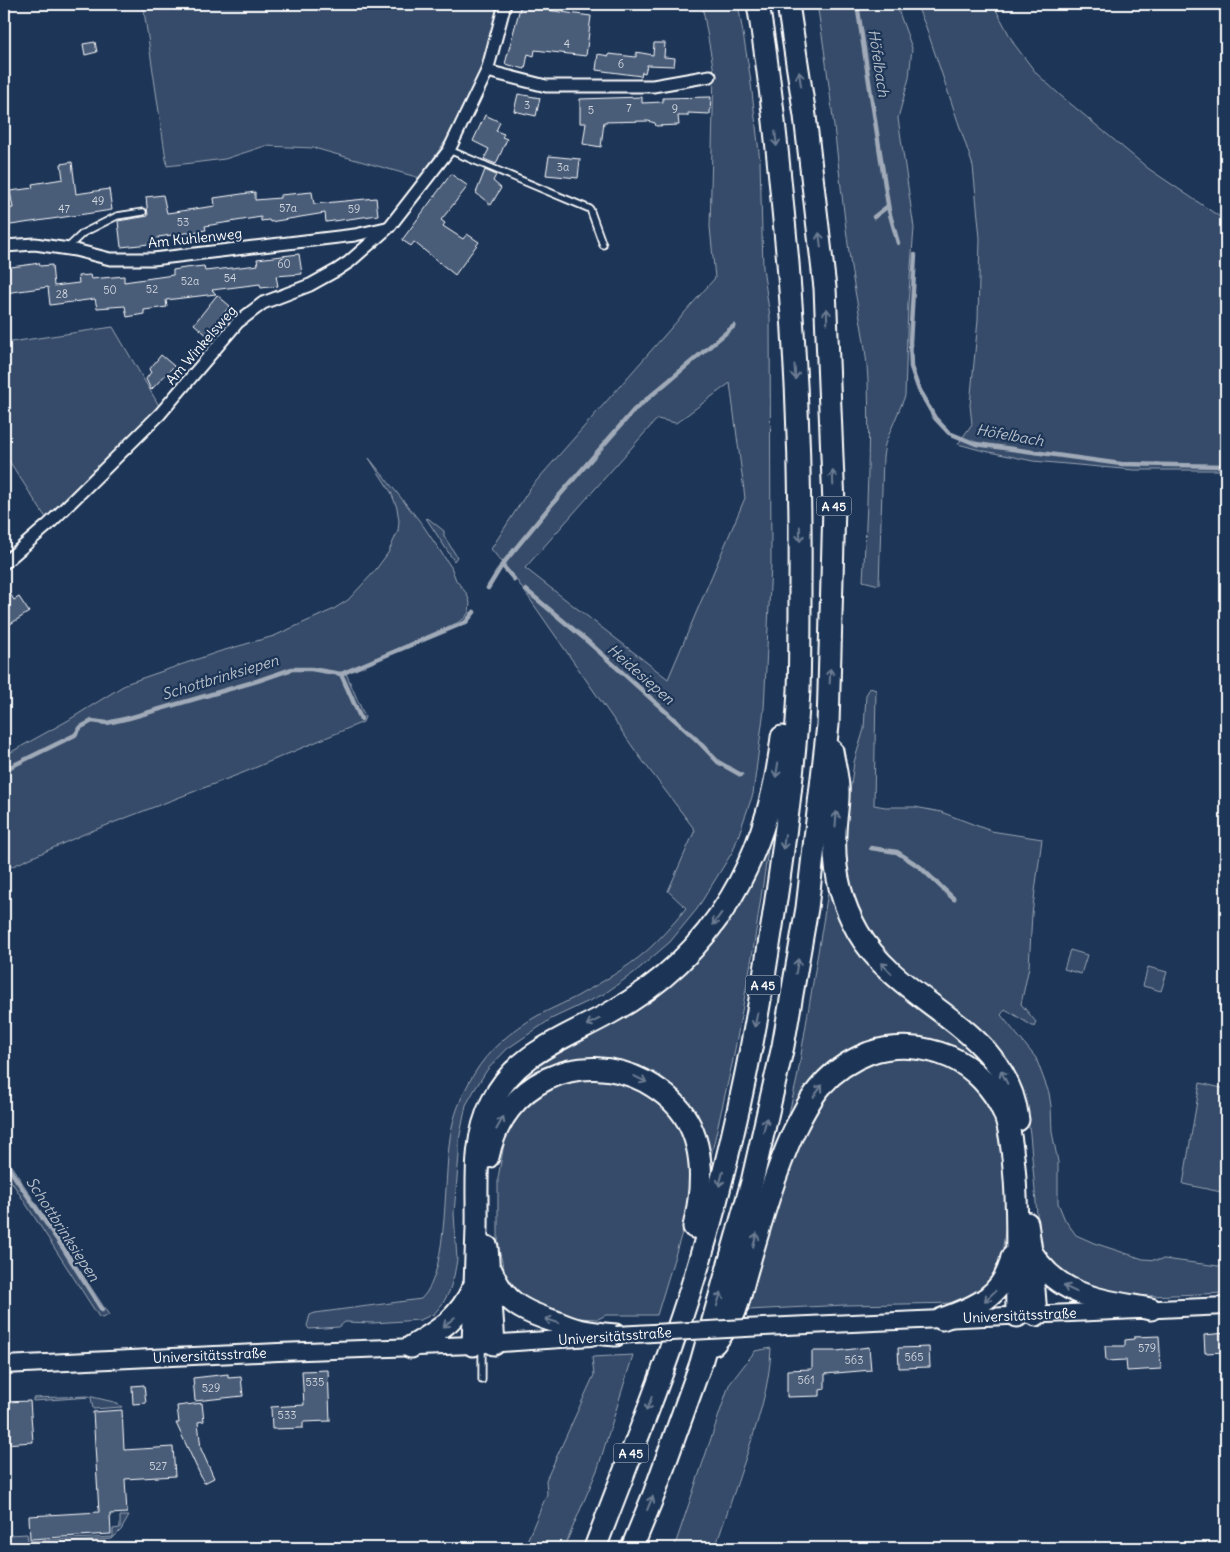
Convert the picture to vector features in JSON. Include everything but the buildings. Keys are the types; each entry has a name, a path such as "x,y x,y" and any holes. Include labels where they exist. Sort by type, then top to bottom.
{"highway":[{"name":"A 45","path":"595,1548 698,1267 722,1177 765,975 790,801 799,690 798,410 791,306 773,114 758,4"},
{"name":"A 45","path":"632,1548 654,1494 701,1363 752,1182 783,1046 807,908 828,725 834,505 825,288 805,116 788,4"},
{"path":"483,1345 474,1286 479,1144 487,1112 501,1085 512,1072 542,1048 623,1006 660,980 687,954 726,907 748,866 765,824 775,781 781,738 789,626 800,602"},
{"path":"828,725 838,788 836,870 844,902 858,933 881,964 896,978 984,1047 998,1065 1007,1081 1018,1116 1027,1233 1031,1252 1027,1315"},
{"path":"701,1363 733,1317 772,1182 800,1120 821,1085 845,1064 860,1056 878,1050 898,1047 920,1048 939,1052 970,1069 991,1090 1004,1113 1010,1133 1017,1217 1016,1237 1010,1265 996,1290 984,1301 968,1310 942,1319"},
{"path":"483,1345 489,1265 485,1195 487,1162 494,1135 509,1109 531,1088 544,1079 557,1074 590,1068 622,1072 637,1077 666,1095 687,1120 694,1137 701,1167 700,1204 672,1305 666,1358"},
{"path":"1016,1237 1027,1315"},
{"path":"1031,1252 1039,1265 1048,1274 1060,1284 1073,1291 1151,1309"},
{"path":"489,1265 501,1290 519,1308 531,1314 579,1330 616,1335"},
{"path":"411,1347 446,1325 456,1316 474,1286"}],"main road":[{"name":"Universitätsstraße","path":"4,1365 483,1345 616,1335 1226,1306"}],"street":[{"name":"Am Winkelsweg","path":"4,563 49,524 160,414 238,322 263,303 310,285 337,270 349,262 390,226 449,150 487,71 505,4"},
{"path":"487,71 546,86 653,86 710,76"},
{"name":"Am Kuhlenweg","path":"4,246 35,244 110,259 153,259 355,235 390,226"}],"lane":[{"path":"449,150 590,209 603,245"},
{"path":"66,249 83,233 117,216 143,212"},
{"path":"482,1380 483,1345"}],"shaded area":[{"path":"143,4 499,4 482,67 448,137 420,178 314,148 265,146 225,159 167,166"},
{"path":"702,4 738,4 750,75 760,161 763,268 770,317 771,565 764,709 753,794 733,851 697,909 670,942 635,972 604,994 551,1019 507,1049 487,1070 475,1089 466,1105 459,1140 454,1213 457,1260 449,1292 434,1314 420,1320 373,1323 345,1322 339,1327 309,1329 307,1326 310,1315 315,1313 421,1299 431,1285 441,1244 452,1127 464,1093 480,1065 501,1041 519,1028 537,1016 582,994 639,958 662,936 686,908 668,891 695,830 639,756 518,582 491,549 531,487 715,278 710,227 714,72","holes":["730,383 745,498 668,679 525,568 657,419 676,423"]},
{"path":"817,4 896,4 912,48 909,78 898,118 914,228 908,304 905,396 885,444 883,457 879,585 863,581 869,405 867,364 851,268"},
{"path":"916,4 993,4 1014,44 1037,74 1149,169 1226,221 1226,470 1134,470 1033,461 958,444 972,424 970,405 978,320 980,238 973,166 926,27"},
{"path":"113,327 161,409 48,521 4,453 4,343"},
{"path":"369,458 422,524 451,567 456,580 467,594 470,603 469,612 465,618 345,671 365,717 363,722 245,772 84,834 4,870 4,756 67,721 128,683 218,652 274,636 332,610 348,600 374,572 388,553 398,531 399,521 397,508 391,492"},
{"path":"426,518 444,531 444,536 457,557 454,561"},
{"path":"870,688 876,690 874,805 915,807 941,812 991,831 1042,839 1032,914 1029,967 1021,1004 1036,1022 1034,1027 1005,1009 1001,1015 1036,1058 1049,1093 1052,1132 1058,1162 1058,1203 1065,1220 1076,1235 1143,1259 1164,1259 1226,1267 1226,1293 1148,1296 1108,1293 1091,1290 1055,1270 1043,1248 1037,1214 1026,1105 1015,1075 1002,1055 970,1020 885,955 871,934 852,895 846,858 847,814 854,762 864,729 866,695"},
{"path":"771,830 753,951 733,1060 708,1169 690,1191 684,1226 657,1315 606,1315 598,1319 577,1318 539,1309 519,1298 506,1277 498,1246 498,1178 504,1144 486,1135 493,1113 527,1067 664,983"},
{"path":"831,874 841,911 962,1034 1007,1096 973,1064 864,1050 782,1143 797,1079"},
{"path":"1070,950 1087,955 1081,974 1064,969"},
{"path":"1148,967 1167,972 1161,991 1143,986"},
{"path":"893,1058 927,1060 950,1069 971,1083 994,1114 1005,1189 1006,1224 1002,1254 990,1280 974,1297 960,1303 845,1305 748,1310 772,1221 796,1150 825,1099 841,1082 860,1068"},
{"path":"1200,1083 1226,1089 1226,1193 1183,1184"},
{"path":"4,1155 109,1315 102,1318 99,1317 4,1170"},
{"path":"771,1348 768,1376 758,1419 715,1548 674,1548 729,1385 755,1351"},
{"path":"633,1355 598,1468 564,1548 524,1548 547,1494 546,1480 594,1375 592,1357"},
{"path":"88,1396 114,1402 122,1407 93,1409 91,1397 33,1401 33,1398"},
{"path":"120,1516 129,1516 121,1530 112,1539 4,1547 9,1535 27,1534 28,1541 113,1537 113,1529 120,1528"}],"waterway":[{"name":"Höfelbach","path":"857,4 889,211 898,243"},
{"path":"874,217 888,206"},
{"name":"Höfelbach","path":"915,255 910,342 911,367 919,390 935,418 949,433 976,444 1121,464 1226,466"},
{"path":"488,588 502,565 552,504 634,410 734,326"},
{"name":"Heidesiepen","path":"502,565 514,579"},
{"name":"Heidesiepen","path":"526,590 585,639 697,740 718,762 741,775"},
{"name":"Schottbrinksiepen","path":"4,770 75,735 81,727 92,721 107,723 129,718 292,669 311,669 341,674 466,622 474,612"},
{"path":"341,674 361,719"},
{"name":"Heidesiepen","path":"871,848 897,852 920,867 954,899"},
{"name":"Schottbrinksiepen","path":"4,1161 65,1251 102,1310"}]}
